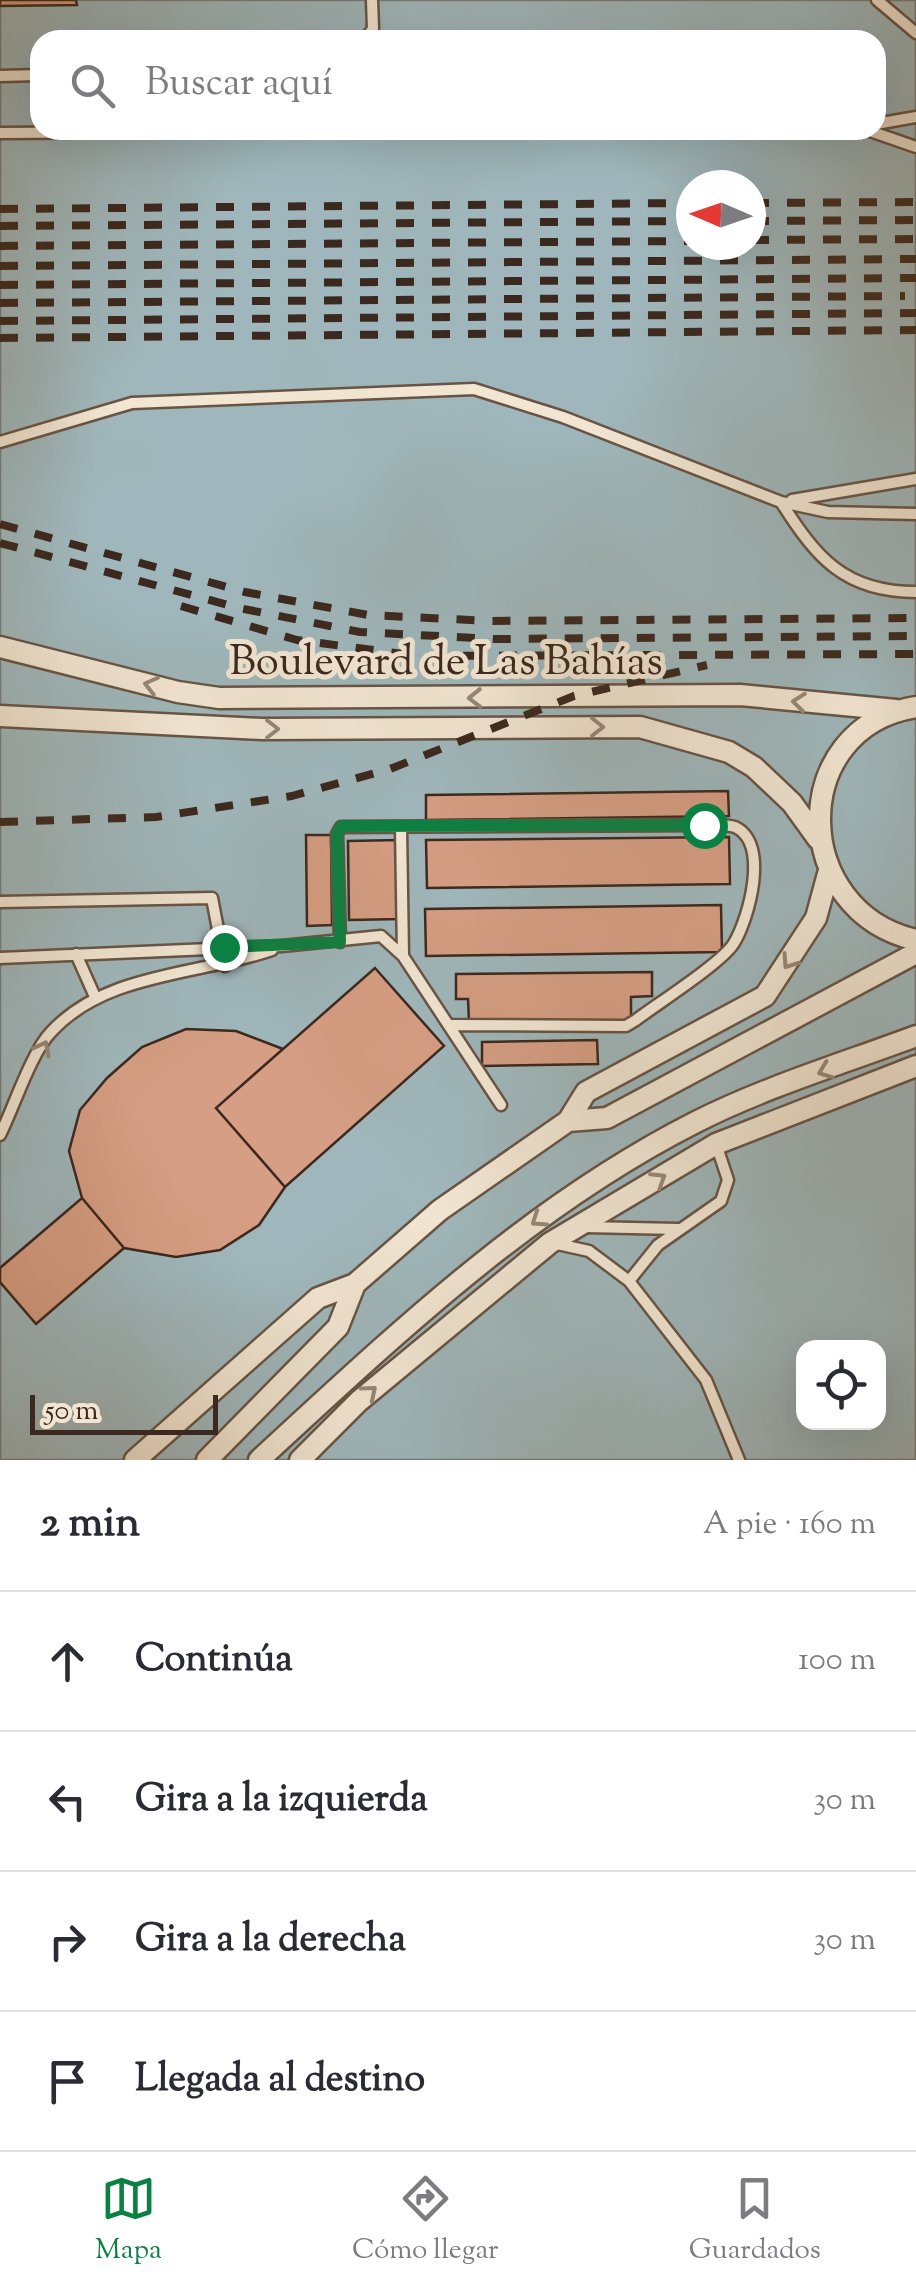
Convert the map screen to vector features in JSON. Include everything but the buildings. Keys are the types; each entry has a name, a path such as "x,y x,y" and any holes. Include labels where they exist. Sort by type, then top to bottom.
{"street":[{"name":"Boulevard de Las Bahías","path":"0,647 178,692 219,698 740,696 906,708"},
{"path":"906,708 851,739 824,785 818,838 828,874 854,910 890,934 916,940"},
{"name":"Boulevard de Las Bahías","path":"0,716 262,730 640,727 730,752 754,767 792,803 818,838"},
{"path":"135,1460 318,1298 355,1284 440,1210 568,1121 586,1092 765,996 816,918 828,874"},
{"path":"568,1121 607,1118 916,953"},
{"path":"259,1460 507,1241 598,1179 698,1121 916,1036"},
{"path":"300,1460 360,1401 550,1242 716,1144 916,1066"},
{"path":"207,1460 338,1326 355,1284"}],"lane":[{"path":"371,30 372,0"},
{"path":"877,0 916,33"},
{"path":"0,76 30,75"},
{"path":"886,122 916,117"},
{"path":"0,133 30,133"},
{"path":"886,137 916,147"},
{"path":"0,442 132,403 474,388 563,417 781,502 828,512 916,514"},
{"path":"781,502 916,480"},
{"path":"781,502 814,554 848,580 916,592"},
{"path":"340,942 338,828 732,826 744,833 755,862 754,892 734,945 626,1026 452,1024"},
{"path":"401,828 404,956"},
{"path":"0,902 212,898 226,966"},
{"path":"0,958 282,946 380,936 404,956 502,1105"},
{"path":"0,1135 50,1033 96,999 139,981 226,966 282,946"},
{"path":"76,954 96,999"},
{"path":"629,1280 678,1229 721,1201 728,1180 716,1144"},
{"path":"579,1227 678,1229"},
{"path":"550,1242 589,1251 629,1280 706,1380 739,1460"}],"water":[{"path":"0,0 916,0 916,1460 0,1460"}],"railway":[{"path":"766,203 916,202"},
{"path":"0,209 676,203"},
{"path":"766,221 916,220"},
{"path":"0,226 676,221"},
{"path":"766,240 916,239"},
{"path":"0,246 676,241"},
{"path":"0,266 916,259"},
{"path":"0,285 916,278"},
{"path":"0,303 905,296"},
{"path":"0,321 916,313"},
{"path":"0,338 916,330"},
{"path":"0,524 245,592 368,615 490,621 916,618"},
{"path":"0,543 239,608 360,632 494,639 916,636"},
{"path":"181,606 297,640 419,656 916,654"},
{"path":"0,822 156,817 292,796 390,769 574,696 707,665"}],"route":[{"path":"224,947 340,942 337,834 342,826 704,825"}]}
